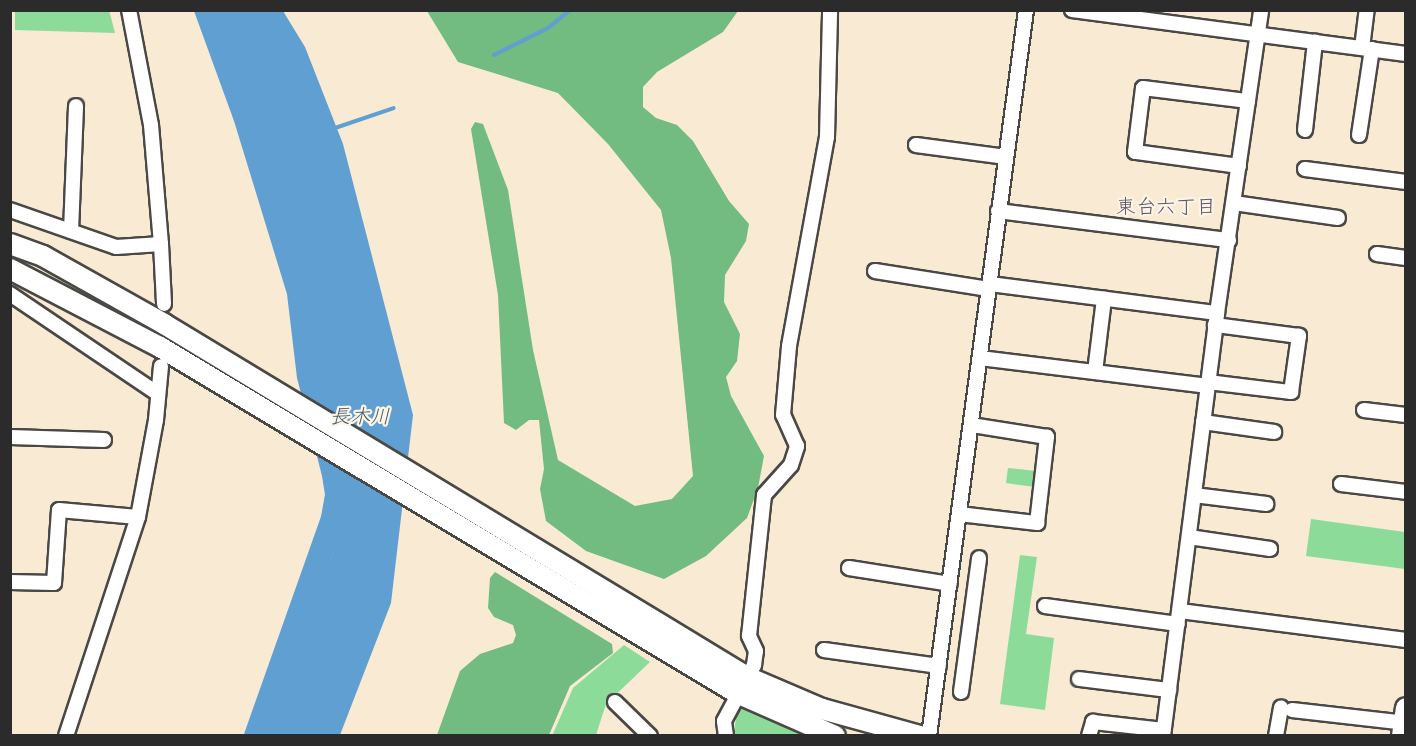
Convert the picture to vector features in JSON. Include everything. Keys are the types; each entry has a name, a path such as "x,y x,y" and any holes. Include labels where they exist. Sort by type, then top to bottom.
{"street":[{"path":"129,10 151,125 164,304"},
{"path":"726,735 724,721 756,651 749,636 764,495 791,465 797,446 783,415 789,346 826,136 830,10"},
{"path":"929,735 1026,10"},
{"path":"1072,10 1406,54"},
{"path":"1089,735 1093,722 1164,733 1216,319 1261,10"},
{"path":"1359,135 1367,49 1367,10"},
{"path":"1305,130 1315,42"},
{"path":"1239,166 1135,152 1143,88 1248,101"},
{"path":"71,231 76,105"},
{"path":"916,145 1006,158"},
{"path":"1305,169 1406,182"},
{"path":"1234,203 1338,218"},
{"path":"10,210 116,247 161,244"},
{"path":"998,211 1229,240"},
{"path":"10,244 43,256 164,324 527,543 742,685 920,735"},
{"path":"1377,254 1406,258"},
{"path":"10,269 518,562 835,735"},
{"path":"875,271 989,287 1104,299 1299,336 1291,392 980,358"},
{"path":"10,294 59,324 157,393"},
{"path":"1095,372 1104,299"},
{"path":"66,735 138,517 156,420 160,357"},
{"path":"1364,410 1406,415"},
{"path":"1203,422 1274,432"},
{"path":"959,514 1037,523 1047,437 971,425"},
{"path":"10,437 104,440"},
{"path":"1341,484 1406,492"},
{"path":"1194,495 1266,504"},
{"path":"10,582 54,583 59,510 138,517"},
{"path":"1189,537 1270,549"},
{"path":"961,692 979,558"},
{"path":"849,568 950,584"},
{"path":"1045,606 1406,640"},
{"path":"945,618 970,621"},
{"path":"825,650 939,666"},
{"path":"1079,679 1169,690"},
{"path":"615,702 650,735"},
{"path":"1276,735 1286,708 1404,722"}],"green space":[{"path":"109,10 115,33 15,30 15,11"},
{"path":"427,11 738,11 723,32 657,72 643,87 643,107 656,118 677,125 693,141 729,201 749,224 746,241 725,275 724,302 740,334 737,361 726,377 731,396 764,456 758,488 747,518 706,556 664,579 586,551 546,521 540,489 544,469 539,420 529,420 516,430 504,423 498,295 471,129 475,122 483,124 508,190 533,350 558,460 635,506 672,499 693,476 671,258 661,210 608,144 558,93 458,62"},
{"path":"1008,468 1036,471 1035,487 1006,483"},
{"path":"1311,519 1405,532 1405,569 1306,556"},
{"path":"1020,555 1037,557 1026,634 1054,638 1045,710 1000,704"},
{"path":"495,572 612,644 613,653 570,686 549,735 437,735 460,671 480,654 513,643 516,635 513,625 494,617 488,608 490,578"},
{"path":"624,645 650,662 606,704 596,735 552,736 573,688"},
{"path":"738,708 747,708 807,735 733,736"}],"water":[{"name":"長木川","path":"194,11 283,11 305,47 343,144 413,415 391,603 340,735 250,735 288,670 334,551 322,476 297,378 287,294 234,121"}],"waterway":[{"path":"494,55 548,28 570,10"},
{"path":"332,129 394,108"},
{"name":"長木川","path":"256,736 333,518 337,496"}],"district":[{"name":"東台六丁目","path":"1166,206"}]}
